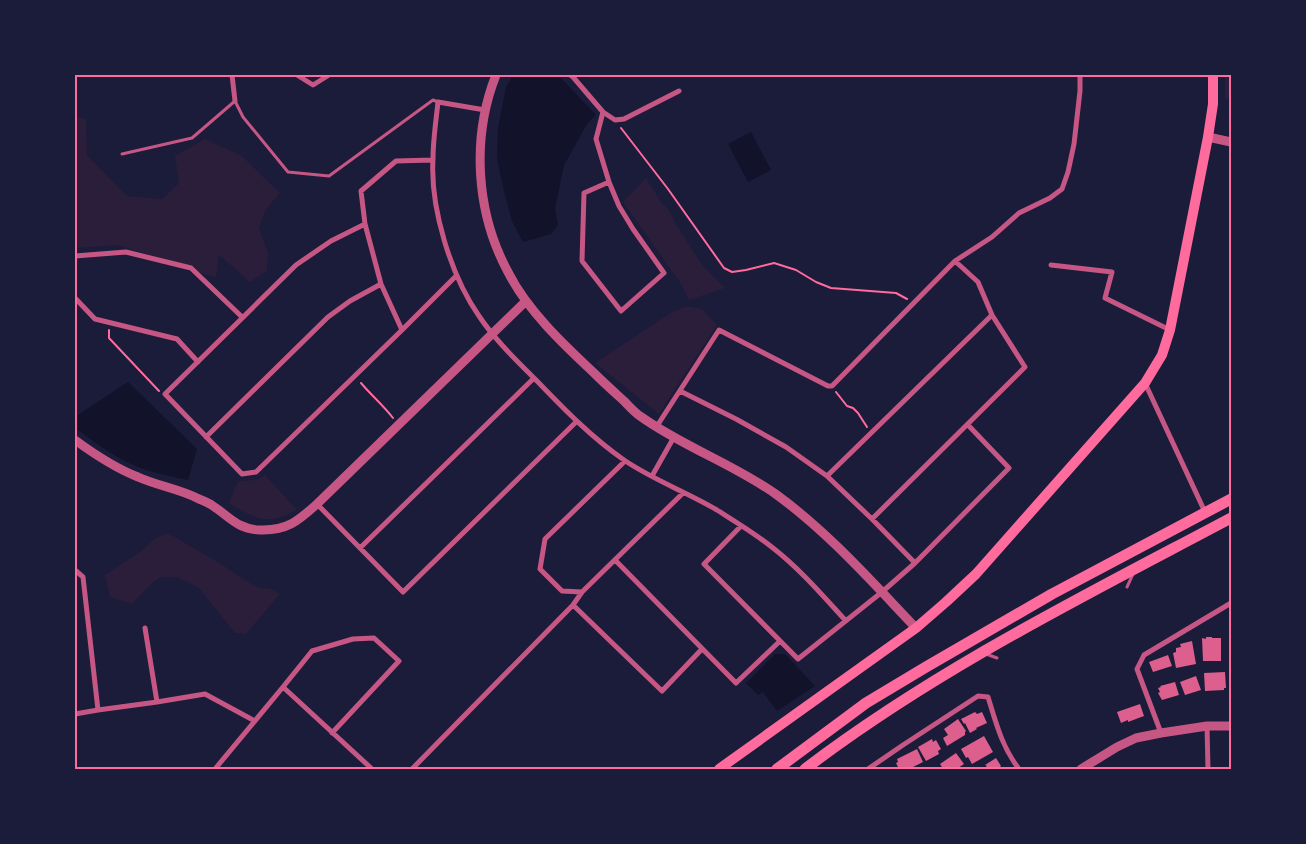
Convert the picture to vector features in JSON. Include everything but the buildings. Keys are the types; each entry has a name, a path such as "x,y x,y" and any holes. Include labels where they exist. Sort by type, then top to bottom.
{"highway":[{"path":"777,769 866,703 926,667 1052,594 1231,499"},
{"path":"805,769 875,719 982,652 1231,518"}],"main road":[{"path":"719,769 916,628 946,602 976,574 1145,383 1162,355 1170,330 1208,137 1213,104 1213,75"}],"street":[{"path":"232,75 235,101"},
{"path":"297,75 313,85 329,75"},
{"path":"496,75 488,95 485,110 480,164 482,192 496,246 508,273 526,301 577,357 639,415 674,437 757,482 798,511 822,532 916,628"},
{"path":"570,75 602,112 615,120 624,119 679,91"},
{"path":"657,426 720,330 828,386 832,386 955,261 992,237 1019,213 1050,198 1062,189 1074,144 1080,75"},
{"path":"485,110 438,102 432,160 434,193 440,224 456,276 478,315 492,334 576,422 595,438 625,461 715,509 774,549 804,576 846,620"},
{"path":"602,112 596,139 609,182 619,206 664,273 621,311 582,261 584,193 609,182"},
{"path":"1208,137 1231,142"},
{"path":"402,330 381,284 365,224 361,191 396,161 432,160"},
{"path":"365,224 331,241 296,265 165,394 242,474 256,472 456,276"},
{"path":"75,256 126,252 191,268 242,317"},
{"path":"872,519 1025,367 992,315 978,282 955,261"},
{"path":"1051,264 1112,272 1105,298 1170,330"},
{"path":"206,437 328,317 350,301 381,284"},
{"path":"75,298 95,319 177,339 198,362"},
{"path":"75,440 119,469 138,478 198,498 214,506 230,520 248,529 273,530 286,527 300,520 317,504 526,301"},
{"path":"827,476 992,315"},
{"path":"360,548 534,378"},
{"path":"1145,383 1205,512"},
{"path":"680,391 786,447 827,476 915,563"},
{"path":"317,504 403,592 576,422"},
{"path":"741,526 704,564 798,659 915,563 1009,468 968,425"},
{"path":"652,476 674,437"},
{"path":"582,592 562,591 540,569 545,539 625,461"},
{"path":"412,769 573,605 582,592 683,493"},
{"path":"615,560 736,683 780,641"},
{"path":"75,570 82,577 98,710"},
{"path":"1161,733 1137,669 1144,655 1231,603"},
{"path":"573,605 662,691 702,649"},
{"path":"145,628 157,702"},
{"path":"216,769 312,651 353,639 374,638 399,661 332,733"},
{"path":"282,687 372,769"},
{"path":"75,714 205,694 255,720"},
{"path":"868,769 978,696 988,697 1002,743 1019,769"},
{"path":"1207,726 1208,769"},
{"path":"1081,769 1136,738 1207,726 1231,726"}],"lane":[{"path":"122,154 192,138 235,101 243,117 288,172 329,176 432,100 438,102"},
{"path":"1127,587 1136,568"},
{"path":"982,652 997,658"}],"path":[{"path":"615,120 668,189 724,268 732,272 774,263 796,270 816,282 831,288 896,293 915,303"},
{"path":"109,323 109,338 162,394 165,394"},
{"path":"355,375 369,393 381,403 399,424"},
{"path":"832,386 847,406 858,413 871,433"}],"shaded area":[{"path":"513,75 558,75 596,115 587,124 564,165 555,208 558,225 551,234 523,242 512,221 497,158 498,128 506,87"},
{"path":"1225,75 1231,75 1231,99 1225,99"},
{"path":"75,116 86,119 87,155 127,196 162,199 179,183 175,156 205,139 242,156 280,193 265,211 259,228 268,253 267,271 250,282 219,255 216,278 119,245 75,248"},
{"path":"751,132 771,170 748,182 728,144"},
{"path":"646,178 661,202 669,210 703,266 725,288 689,300 681,284 623,202"},
{"path":"687,306 702,309 717,325 659,414 595,363 674,311"},
{"path":"128,382 197,449 188,480 151,471 127,462 75,428 75,417"},
{"path":"265,475 297,510 282,517 268,519 247,514 229,503 238,481 256,480"},
{"path":"168,533 256,587 271,589 280,594 246,634 235,633 198,587 176,577 161,577 152,583 132,604 110,597 105,575 141,551 157,537"},
{"path":"775,654 785,654 815,686 777,711 763,692 758,695 746,683"}]}
